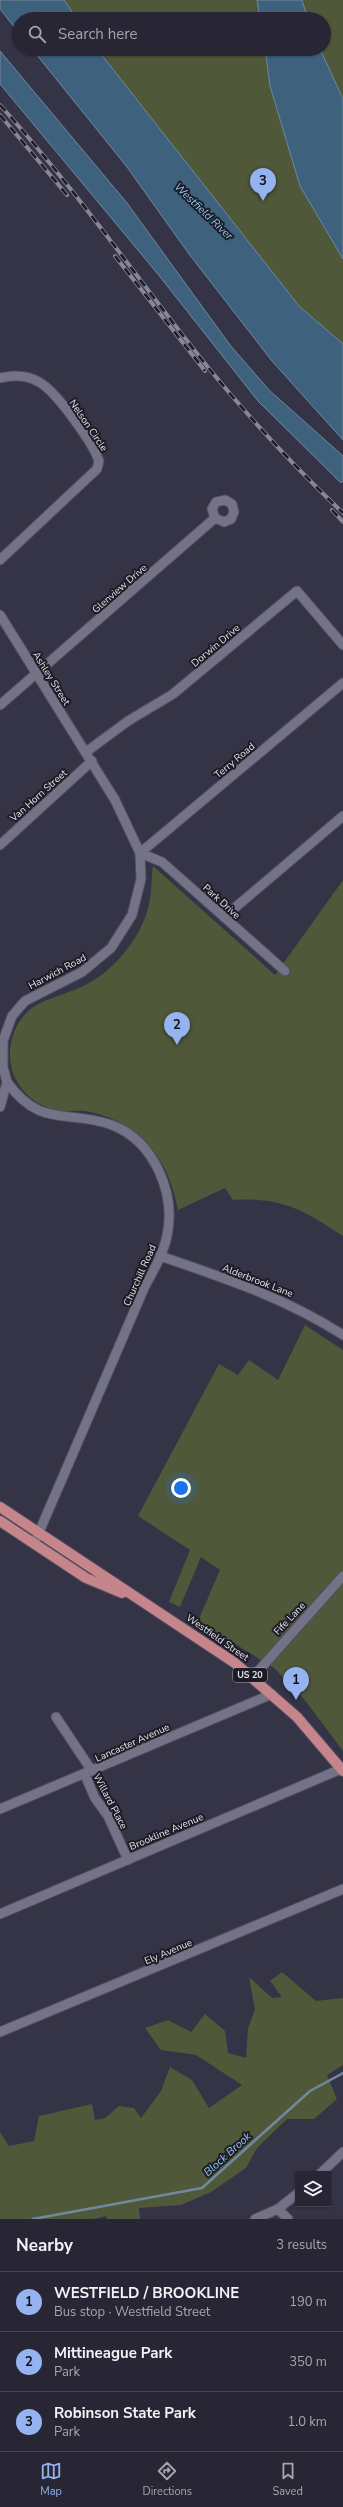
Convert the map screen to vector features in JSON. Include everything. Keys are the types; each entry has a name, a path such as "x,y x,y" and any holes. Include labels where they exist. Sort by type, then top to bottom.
{"main road":[{"name":"Westfield Street","path":"0,1507 138,1600 201,1639 253,1677 311,1732 342,1770"},
{"name":"Westfield Street","path":"0,1521 86,1578 138,1600"}],"street":[{"name":"Nelson Circle","path":"0,378 25,377 47,387 84,434 99,461 96,469 0,560"},
{"name":"Glenview Drive","path":"0,705 215,518"},
{"name":"Dorwin Drive","path":"86,752 128,721 173,694 297,591 343,645"},
{"name":"Ashley Street","path":"0,615 86,752"},
{"name":"Terry Road","path":"140,853 343,683"},
{"name":"Harwich Road","path":"0,1107 7,1082 3,1049 5,1033 12,1016 33,996 90,967 118,940 128,923 140,892 140,853 122,813 86,752"},
{"name":"Van Horn Street","path":"0,845 92,761"},
{"path":"224,917 343,816"},
{"name":"Park Drive","path":"140,853 162,862 285,971"},
{"name":"Churchill Road","path":"7,1082 25,1103 38,1111 67,1119 96,1121 114,1126 136,1141 151,1156 163,1180 168,1209 167,1234 160,1256 145,1286 34,1544"},
{"name":"Alderbrook Lane","path":"160,1256 232,1281 295,1306 343,1335"},
{"name":"Fife Lane","path":"253,1677 343,1576"},
{"name":"Lancaster Avenue","path":"0,1809 272,1694"},
{"name":"Willard Place","path":"56,1717 88,1773 95,1798 108,1816 128,1860"},
{"name":"Brookline Avenue","path":"0,1914 342,1770"},
{"name":"Ely Avenue","path":"0,2032 343,1889"},
{"path":"323,2171 343,2152"},
{"path":"255,2219 278,2208 295,2195"},
{"path":"278,2208 288,2219"}],"green space":[{"path":"64,0 257,0 259,12 72,12"},
{"path":"302,0 343,0 343,99 323,56 331,56 331,12 306,12"},
{"path":"103,56 266,56 270,86 300,186 343,259 343,344 299,306"},
{"path":"153,866 275,975 343,880 343,1236 304,1212 292,1207 266,1201 233,1200 225,1188 178,1210 168,1175 160,1160 150,1146 138,1135 124,1125 108,1117 85,1111 58,1111 40,1104 24,1092 16,1080 13,1073 10,1053 11,1043 18,1024 31,1008 40,1003 78,989 95,980 112,966 123,954 134,940 146,916 150,898"},
{"path":"305,1325 343,1350 343,1751 304,1699 274,1668 198,1621 220,1570 201,1557 180,1607 169,1602 190,1550 138,1516 219,1364 238,1375 249,1360 278,1380"},
{"path":"282,1972 316,2001 343,1998 343,2065 327,2075 337,2099 314,2119 287,2119 257,2148 246,2168 211,2192 181,2205 139,2208 140,2219 107,2219 106,2216 94,2219 0,2219 0,2132 9,2146 34,2141 39,2116 92,2104 95,2120 105,2118 119,2106 134,2108 141,2118 161,2091 170,2067 192,2080 209,2108 242,2085 196,2055 161,2050 145,2028 168,2020 191,2032 205,2014 225,2031 228,2053 246,2058 248,2028 255,2010 249,1977 272,1998 282,1997 270,1981"}],"water":[{"path":"0,0 64,0 72,12 12,12 12,24 0,9"},
{"path":"257,0 302,0 306,12 259,12"},
{"path":"0,51 127,203 230,345 269,390 343,456 343,481 341,483 258,401 157,273 0,84"},
{"name":"Westfield River","path":"38,56 103,56 299,306 343,344 343,440 272,361 189,254 127,167"},
{"path":"266,56 323,56 343,99 343,259 300,186 270,86"}],"waterway":[{"name":"Block Brook","path":"33,2219 202,2188 310,2091 343,2073"}],"railway":[{"path":"0,105 55,170 185,338 242,408 343,513"},
{"path":"0,115 67,195"},
{"path":"115,256 205,371"},
{"path":"332,510 343,522"}],"place":[{"name":"Robinson State Park","path":"263,201"},
{"name":"Mittineague Park","path":"177,1045"},
{"name":"WESTFIELD / BROOKLINE","path":"296,1700"}]}
